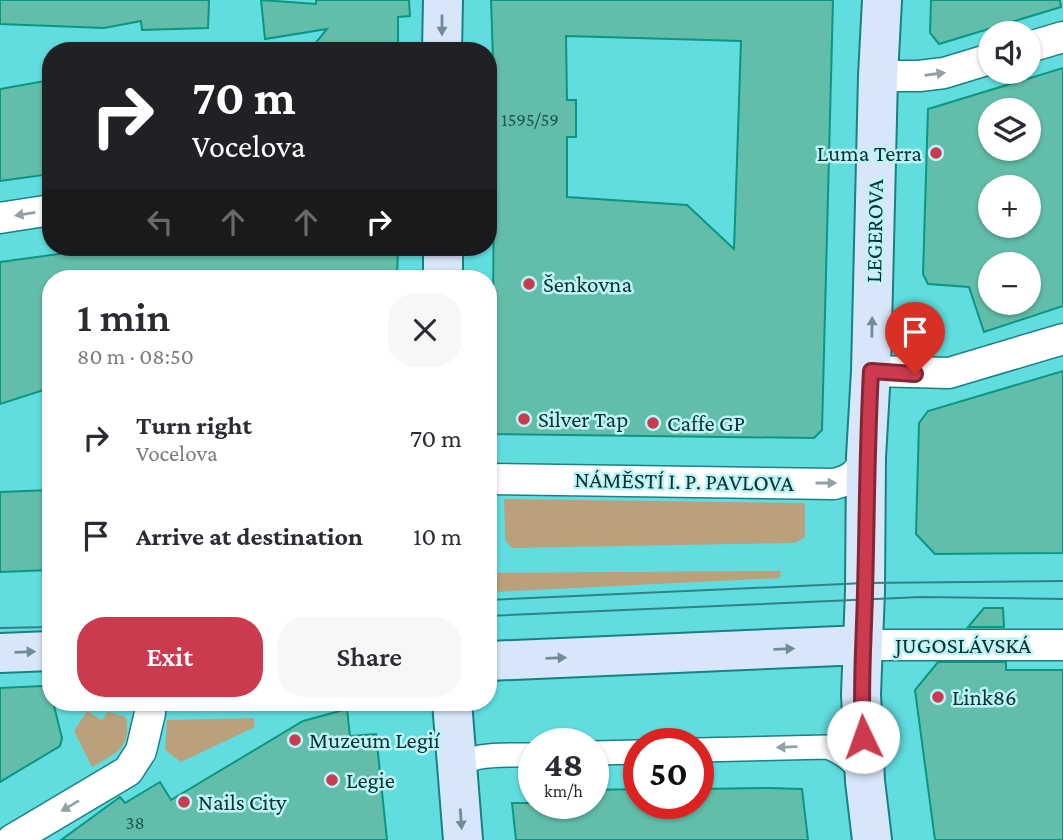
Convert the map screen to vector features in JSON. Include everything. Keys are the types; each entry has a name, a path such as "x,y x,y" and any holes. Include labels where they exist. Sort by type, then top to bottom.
{"main road":[{"path":"442,42 443,0"},
{"name":"LEGEROVA","path":"872,840 865,781 861,694 878,76 883,0"},
{"path":"497,661 863,645"},
{"path":"0,653 42,651"},
{"path":"453,711 463,840"}],"street":[{"path":"1041,43 1063,37"},
{"path":"878,76 944,73 978,63"},
{"path":"0,218 42,211"},
{"path":"871,371 949,373 1063,339"},
{"name":"NÁMĚSTÍ I. P. PAVLOVA","path":"497,479 834,484 854,477 866,457"},
{"name":"JUGOSLÁVSKÁ","path":"863,645 1063,645"},
{"path":"12,840 128,771 141,751 150,711"},
{"path":"714,750 828,747 852,760 865,781"},
{"path":"458,773 459,767 466,760 476,757 518,756"}],"shaded area":[{"path":"504,499 805,503 805,537 795,543 512,548 505,540"},
{"path":"781,571 780,578 497,592 497,573"},
{"path":"87,711 102,720 108,712 126,717 127,727 127,736 120,748 92,767 74,731"},
{"path":"254,718 255,727 181,762 165,750 167,720"}],"building":[{"path":"0,0 209,0 208,28 142,30 141,21 104,28 0,24"},
{"path":"261,0 316,4 316,0 409,0 410,16 398,17 398,42 316,42 327,29 265,39"},
{"path":"491,0 833,0 822,430 814,438 497,434 497,270 493,270 493,256 497,256 497,42 492,42","holes":["566,36 741,41 734,249 687,205 567,197 567,137 576,137 576,100 567,100"]},
{"path":"931,0 1060,0 1061,7 1015,21 978,21 978,32 939,44 930,33"},
{"path":"1063,68 1063,306 1041,313 1041,252 978,252 978,314 969,287 928,284 923,274 928,109 1010,84 1041,84 1041,75"},
{"path":"42,82 42,175 0,181 0,89"},
{"path":"44,256 398,256 397,270 42,270 42,391 0,404 0,262"},
{"path":"978,315 1036,315 984,332"},
{"path":"1063,371 1063,553 935,554 916,534 919,423 928,411"},
{"path":"42,490 42,570 0,572 0,492"},
{"path":"984,608 1003,608 1004,627 968,627"},
{"path":"938,662 1006,662 1006,670 1063,670 1063,840 935,840 915,690"},
{"path":"42,686 42,711 55,711 62,738 60,746 0,782 0,688"},
{"path":"347,711 350,736 376,734 387,840 61,840 120,797 125,803 160,782 171,800 303,721"},
{"path":"623,789 623,819 714,819 714,789 802,789 808,840 516,840 512,803 518,803 518,819 609,819 609,790"}],"tram line":[{"path":"497,600 865,583 1063,581"},
{"path":"497,616 921,597 1063,599"},
{"path":"0,628 42,627"}],"place":[{"name":"Luma Terra","path":"936,153"},
{"name":"Šenkovna","path":"529,284"},
{"name":"Silver Tap","path":"524,419"},
{"name":"Caffe GP","path":"653,423"},
{"name":"Link86","path":"938,697"},
{"name":"Muzeum Legií","path":"295,740"},
{"name":"Legie","path":"332,780"},
{"name":"Nails City","path":"184,802"}],"route":[{"path":"863,737 861,694 866,457 871,371 915,374"}]}
